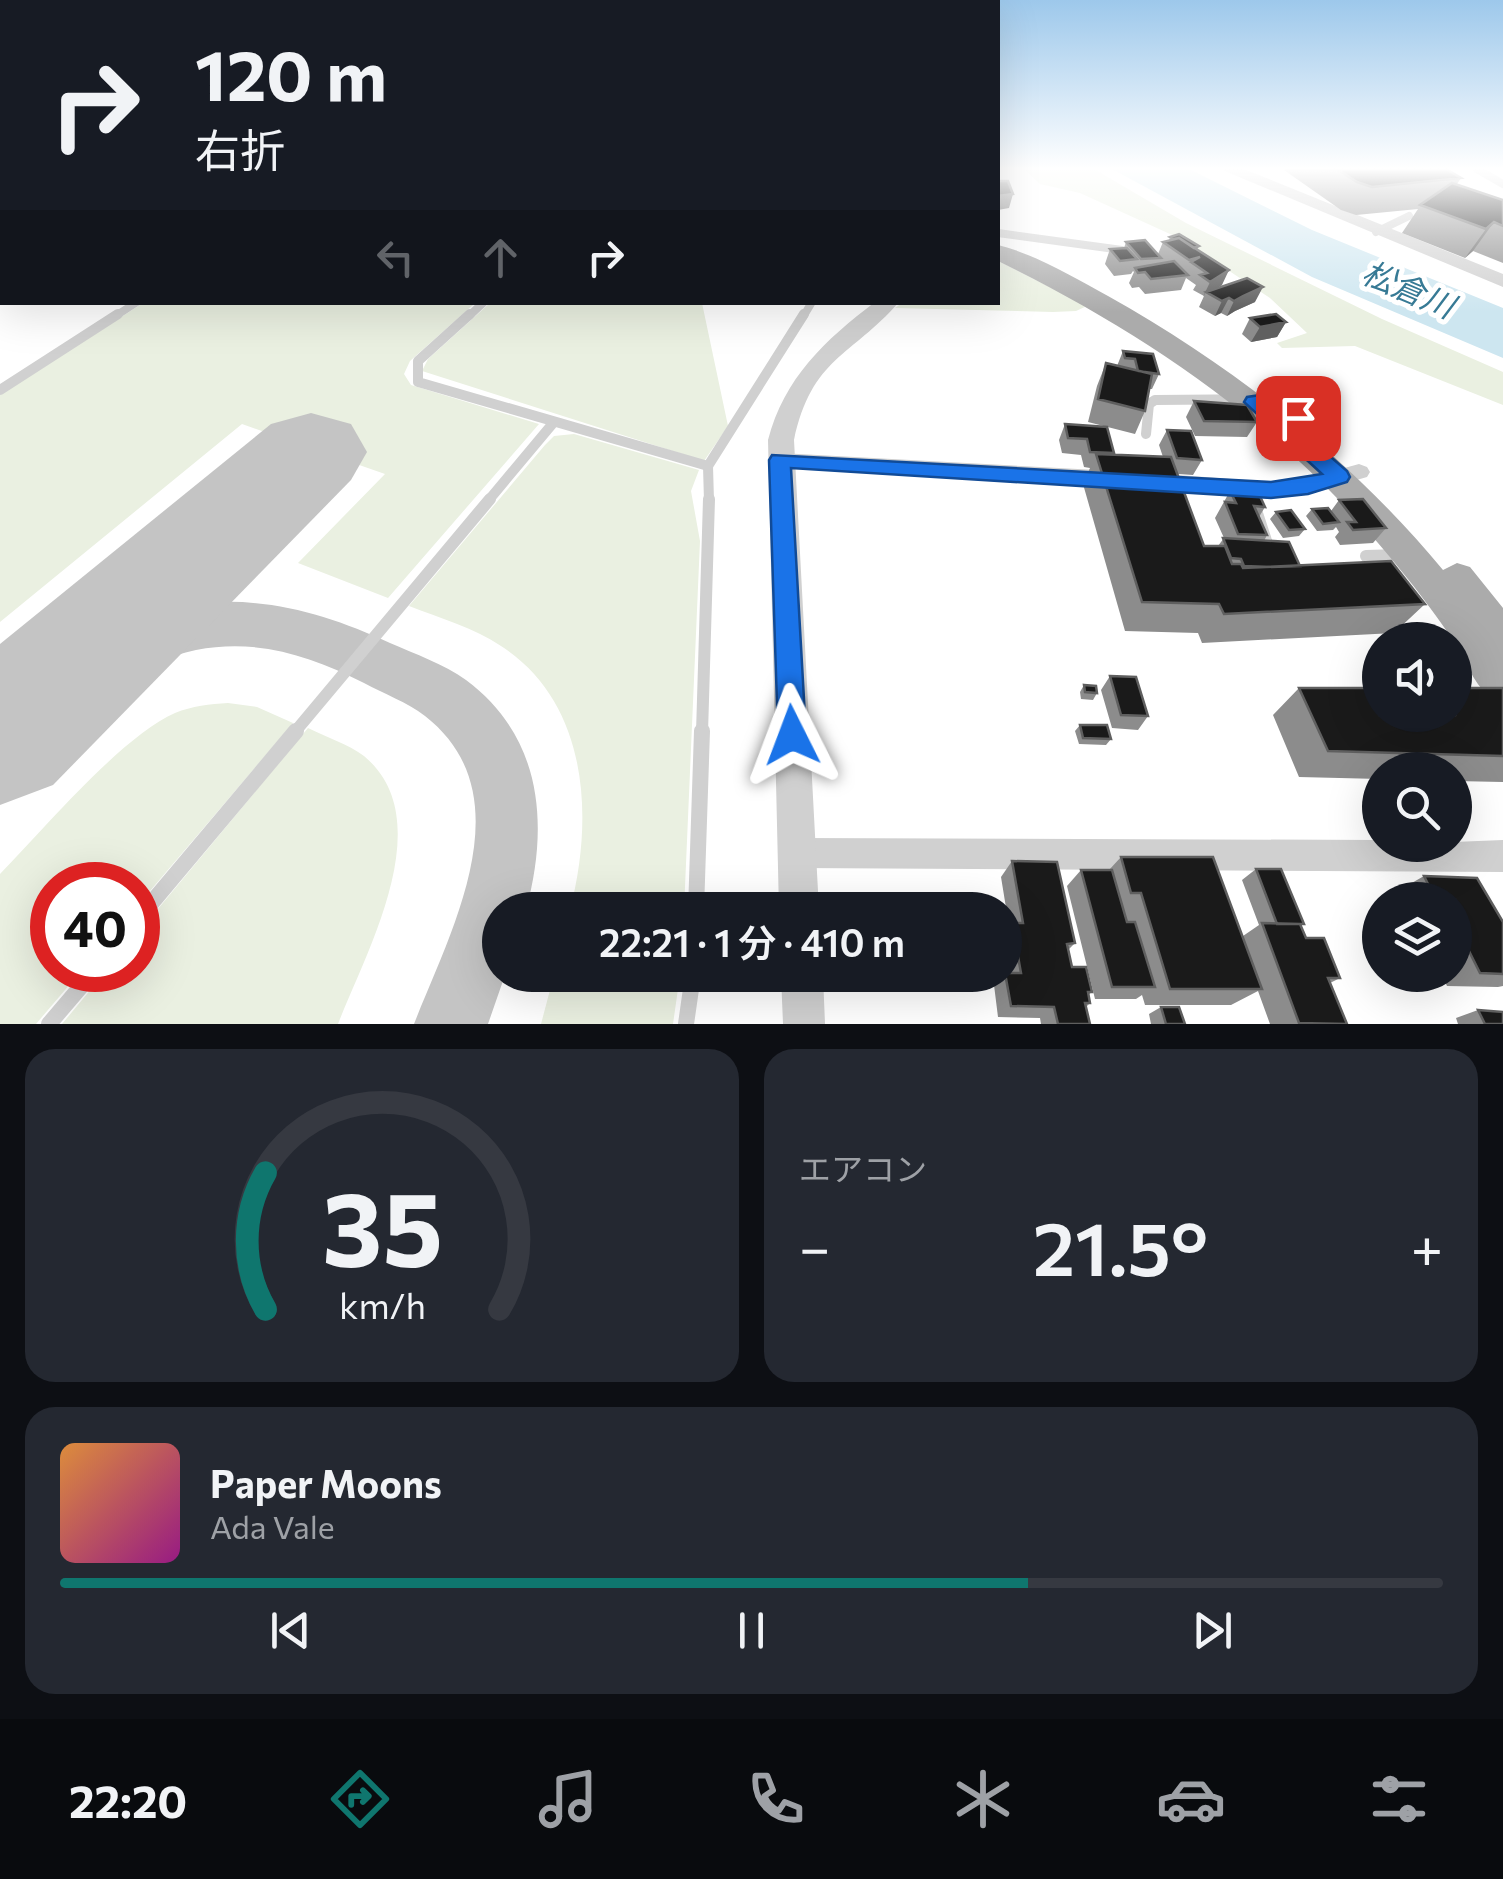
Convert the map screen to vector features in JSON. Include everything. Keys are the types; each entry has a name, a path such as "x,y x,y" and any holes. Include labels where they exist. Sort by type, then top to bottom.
{"main road":[{"path":"1000,238 1134,306 1264,400 1442,560 1503,637"},
{"path":"1000,253 1146,326 1264,400"},
{"path":"1349,475 1503,682"}],"street":[{"path":"1340,217 1503,282"},
{"path":"799,892 780,460 789,408 808,374 820,359 885,305"},
{"path":"780,460 1246,487 1294,488 1349,475"},
{"path":"797,853 1503,856"},
{"path":"803,992 804,1024"}],"lane":[{"path":"1376,232 1407,217"},
{"path":"1000,237 1105,250 1142,249"},
{"path":"0,390 132,305"},
{"path":"481,305 418,361 418,382 708,466"},
{"path":"697,892 710,512 708,466 810,305"},
{"path":"1146,434 1149,404 1155,400 1264,400"},
{"path":"160,893 554,422"},
{"path":"1246,487 1262,522 1272,560"},
{"path":"1358,566 1374,566 1366,556 1410,555"},
{"path":"1255,558 1289,566"},
{"path":"49,1024 76,992"},
{"path":"686,1024 691,992"}],"green space":[{"path":"1132,217 1175,217 1382,319 1503,372 1503,405 1355,346 1282,348 1277,343 1307,333 1270,298 1181,239"},
{"path":"1000,262 1087,306 1076,311 1053,312 895,308 1000,305"},
{"path":"140,305 473,305 410,361 404,374 411,385 539,424 388,598 298,563 385,474 242,424 0,622 0,395"},
{"path":"488,305 702,305 728,426 704,461 422,371 428,359"},
{"path":"574,434 699,470 691,491 700,541 685,892 574,892 582,838 578,765 568,730 552,698 530,670 501,646 409,606 554,436"},
{"path":"228,703 257,707 293,723 160,879 160,862 30,862 30,992 63,992 36,1024 0,1024 0,874 131,742 175,713"},
{"path":"308,728 364,756 386,783 396,815 397,850 390,887 338,1024 62,1024 89,992 160,992 160,906"},
{"path":"549,992 678,992 673,1024 541,1024"}],"water":[{"name":"松倉川","path":"1200,217 1285,217 1503,308 1503,358 1312,277"}],"building":[{"path":"1452,217 1503,217 1503,226 1494,222 1486,229"},
{"path":"1179,234 1199,246 1194,248 1170,237"},
{"path":"1179,238 1229,270 1210,282 1200,275 1207,273 1191,262 1200,257 1189,260 1163,242"},
{"path":"1145,240 1161,258 1141,259 1126,242"},
{"path":"1127,248 1137,259 1120,261 1110,249"},
{"path":"1174,261 1188,275 1151,279 1135,268"},
{"path":"1247,278 1263,287 1234,301 1222,301 1206,292"},
{"path":"1276,314 1286,322 1260,327 1250,318"},
{"path":"1123,351 1153,354 1159,374 1138,371 1135,359 1125,358"},
{"path":"1106,363 1152,374 1145,411 1098,399"},
{"path":"1194,401 1247,405 1257,422 1204,421"},
{"path":"1065,424 1107,427 1114,453 1090,452 1087,439 1068,438"},
{"path":"1167,430 1191,431 1202,460 1177,458"},
{"path":"1096,454 1171,457 1204,546 1225,546 1232,564 1241,564 1243,568 1391,561 1425,604 1224,614 1219,604 1142,602"},
{"path":"1230,491 1258,492 1265,507 1254,506 1267,535 1238,534 1225,502 1236,503"},
{"path":"1363,499 1386,528 1353,530 1347,522 1356,522 1339,500"},
{"path":"1328,508 1339,522 1323,524 1312,509"},
{"path":"1291,510 1305,529 1289,530 1276,512"},
{"path":"1223,538 1289,542 1300,566 1244,566 1241,559 1231,558"},
{"path":"1110,676 1136,677 1148,716 1121,715"},
{"path":"1084,685 1096,686 1097,693 1085,692"},
{"path":"1299,688 1362,688 1362,732 1472,732 1472,688 1503,688 1503,756 1472,755 1472,752 1328,751"},
{"path":"1080,725 1107,725 1111,739 1083,738"},
{"path":"1121,857 1213,857 1262,989 1170,989 1141,893 1131,893"},
{"path":"1012,861 1057,862 1075,943 1067,944 1072,967 1086,967 1092,992 1088,992 1090,1003 1085,1003 1090,1024 1058,1024 1054,1007 1011,1006 1008,992 1022,992 1022,892 1018,892"},
{"path":"1256,869 1281,869 1304,924 1277,924"},
{"path":"1081,870 1112,870 1127,922 1135,922 1155,987 1112,987"},
{"path":"1424,876 1477,878 1503,922 1503,974 1480,973 1472,957 1472,882 1427,882"},
{"path":"1262,923 1300,924 1306,938 1324,938 1340,978 1328,978 1347,1024 1299,1023"},
{"path":"1161,1007 1179,1007 1185,1024 1166,1024"},
{"path":"1478,1010 1503,1012 1503,1024 1485,1024"}],"taxiway":[{"path":"45,695 150,640 196,627 244,623 314,636 448,700 476,729 490,752 505,789 509,816 507,846 493,908 451,1024"}],"runway":[{"path":"0,736 311,452"}],"route":[{"path":"792,735 780,460 1271,490 1308,486 1339,477 1254,402 1274,399 1298,418"}]}
